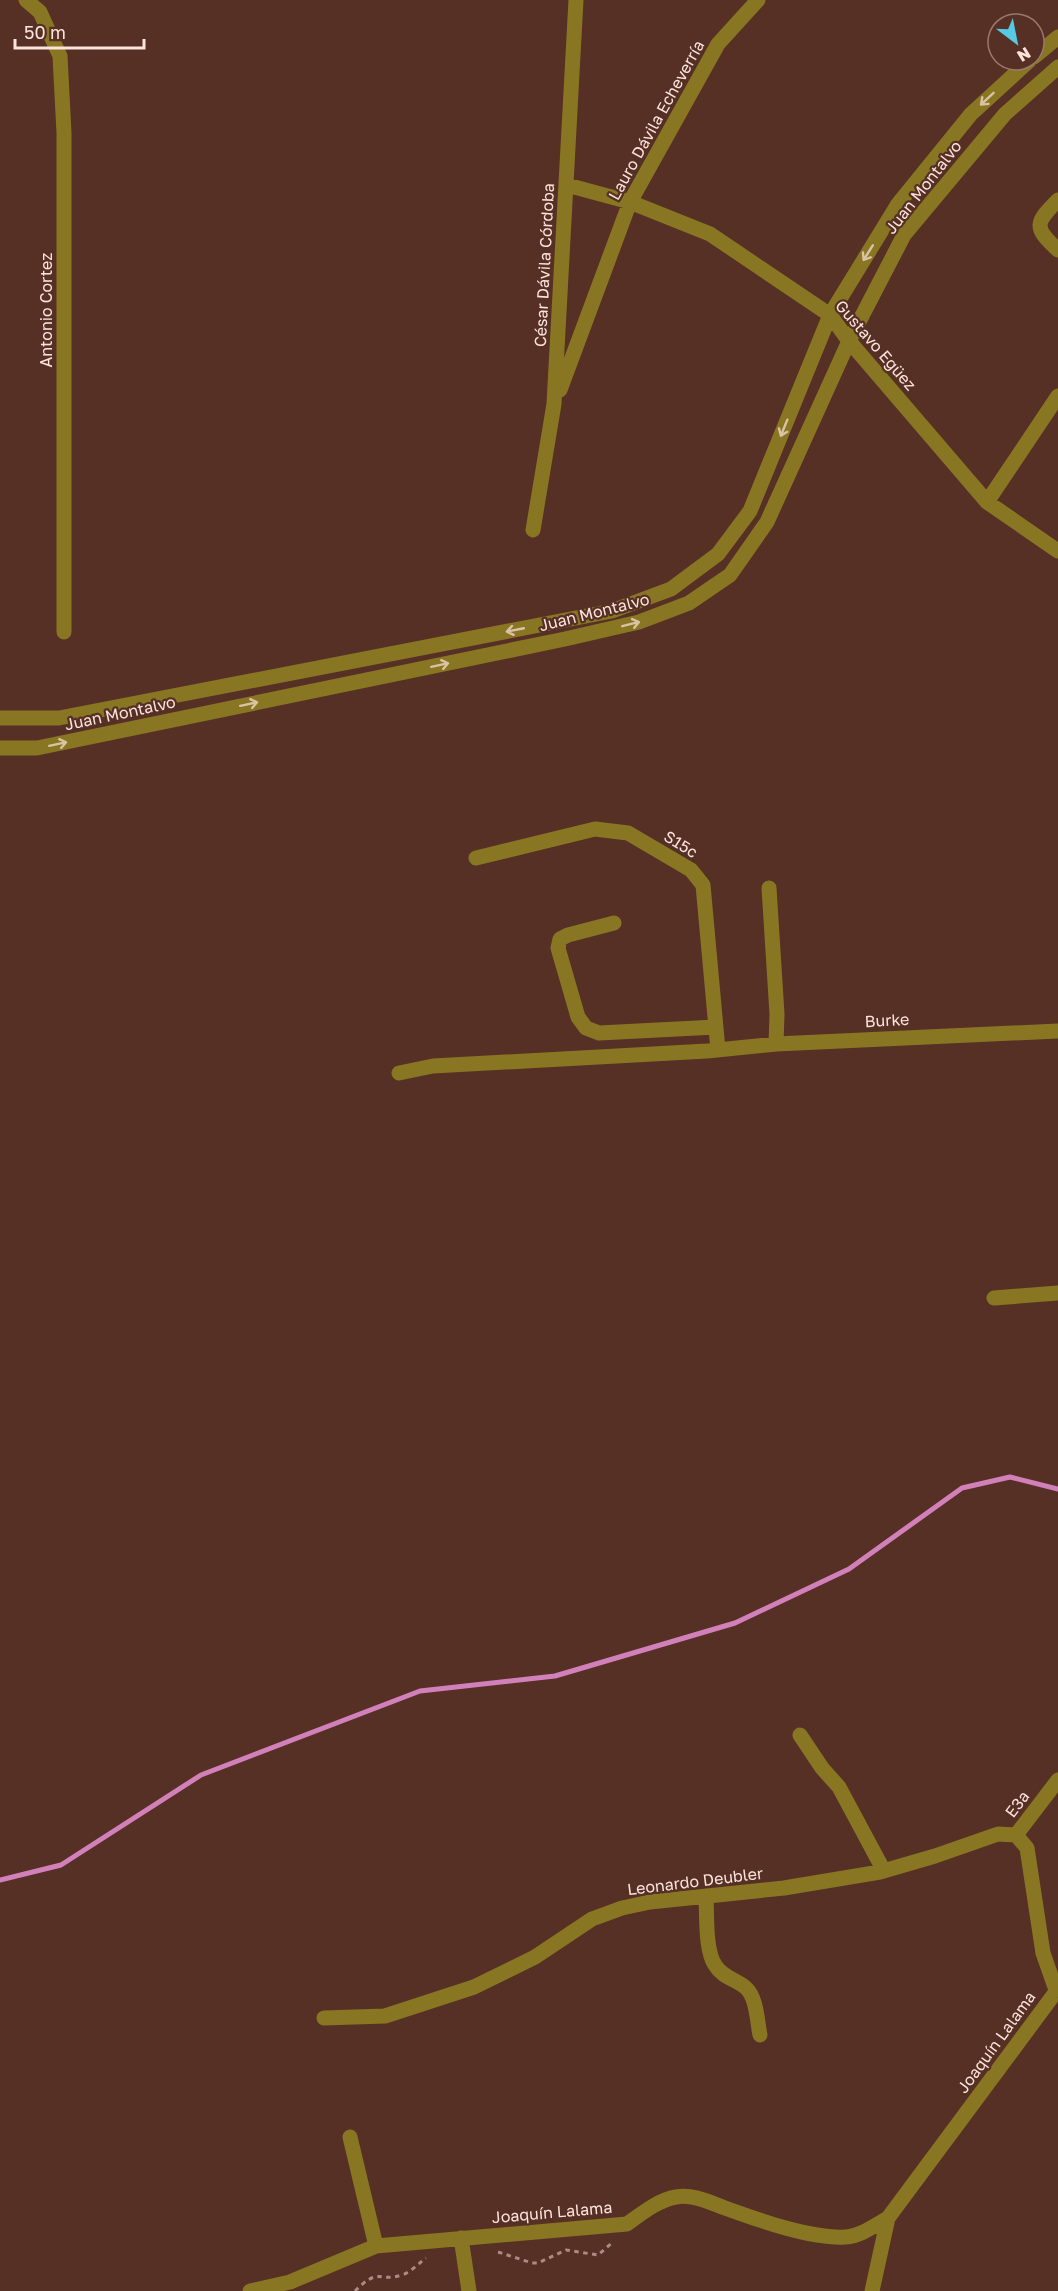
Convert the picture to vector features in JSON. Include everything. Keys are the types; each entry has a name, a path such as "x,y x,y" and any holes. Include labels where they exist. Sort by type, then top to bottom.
{"street":[{"name":"Antonio Cortez","path":"26,0 40,12 60,56 63,133 64,632"},
{"name":"César Dávila Córdoba","path":"533,530 554,404 576,0"},
{"name":"Lauro Dávila Echeverría","path":"554,404 630,202 718,45 759,0"},
{"path":"1046,47 1058,37"},
{"name":"Juan Montalvo","path":"0,748 37,748 591,633 639,622 688,603 730,575 767,522 849,341 904,235 1005,114 1058,67"},
{"name":"Juan Montalvo","path":"0,718 59,718 612,611 670,589 718,554 750,511 830,315 898,204 971,114 1017,72"},
{"name":"Gustavo Egüez","path":"567,185 630,202 710,234 830,315 849,341 987,502 1058,551"},
{"path":"1058,200 1041,218 1039,225 1042,233 1058,250"},
{"path":"987,502 1058,396"},
{"path":"588,616 591,633"},
{"name":"S15c","path":"476,858 595,830 612,830 628,833 691,870 703,885 718,1050"},
{"path":"769,888 777,1014 776,1044"},
{"path":"614,923 568,935 561,939 558,948 578,1017 586,1028 599,1033 716,1027"},
{"name":"Burke","path":"399,1073 433,1066 718,1050 776,1044 1058,1030"},
{"path":"994,1298 1058,1293"},
{"path":"800,1735 822,1768 839,1786 884,1871"},
{"name":"E3a","path":"1057,1990 1043,1953 1027,1848 1016,1835 1058,1780"},
{"name":"Leonardo Deubler","path":"324,2018 385,2016 484,1982 535,1957 592,1919 631,1906 784,1888 884,1871 998,1834 1016,1835"},
{"path":"706,1896 710,1953 713,1963 726,1977 749,1991 753,1999 760,2035"},
{"name":"Joaquín Lalama","path":"250,2291 290,2282 376,2246 627,2224 652,2207 675,2197 694,2197 755,2219 822,2236 848,2237 867,2230 888,2218 1006,2062 1057,1990"},
{"path":"350,2137 376,2246"},
{"path":"872,2291 888,2218"},
{"path":"461,2238 469,2291"}],"path":[{"path":"493,2251 532,2263 538,2263 566,2250 598,2256 618,2237 627,2224"},
{"path":"355,2291 365,2281 376,2275 402,2275 433,2252"}],"waterway":[{"path":"0,1880 61,1865 201,1775 420,1691 555,1676 735,1623 849,1569 962,1488 1010,1477 1058,1489"}]}
